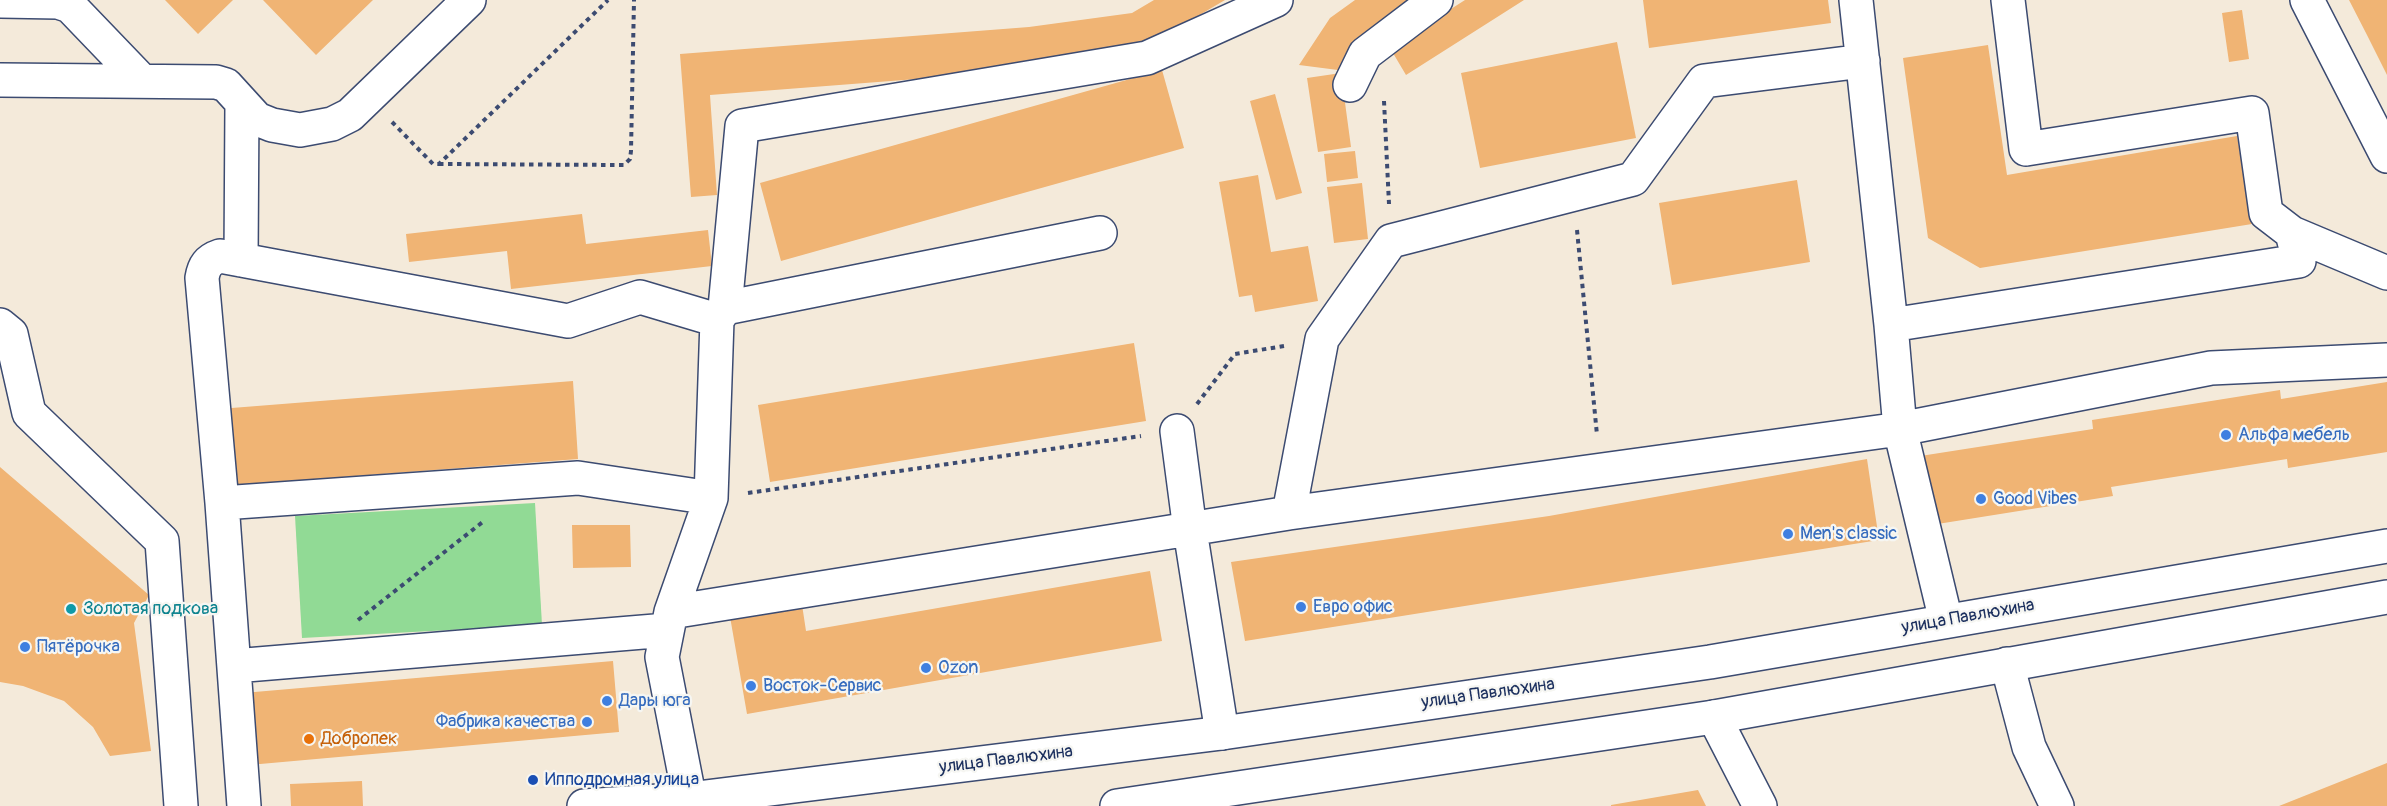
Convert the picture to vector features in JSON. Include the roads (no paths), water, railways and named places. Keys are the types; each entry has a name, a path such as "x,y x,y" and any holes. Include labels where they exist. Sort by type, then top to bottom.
{"main road":[{"path":"0,80 216,82 226,86 257,119 285,129 300,130 332,124 350,115 469,0"},
{"path":"690,803 662,657 669,621 711,498 721,314 742,126 1148,58 1276,0"},
{"path":"1350,85 1365,54 1436,0"},
{"path":"1856,0 1900,429 1946,621"},
{"path":"2008,0 2026,149 2252,113 2266,213 2292,233 2387,273"},
{"path":"2307,0 2387,156"},
{"path":"0,1 58,2 70,6 142,81"},
{"path":"1289,513 1323,339 1391,241 1633,179 1704,81 1863,61"},
{"path":"227,259 242,103"},
{"path":"244,806 203,270 227,259 568,321 640,297 721,314 1100,233"},
{"path":"1891,325 2299,261 2292,233"},
{"path":"0,325 11,334 29,413 162,541 181,806"},
{"path":"234,666 669,621 1289,513 1900,429 2211,368 2387,360"},
{"path":"1177,431 1222,733"},
{"path":"222,503 578,478 711,498"},
{"name":"улица Павлюхина","path":"584,806 690,803 1222,733 1710,662 2387,546"},
{"path":"1117,806 1714,717 2387,597"},
{"path":"2007,664 2028,747 2057,806"},
{"path":"1714,717 1760,806"}],"place":[{"name":"Альфа мебель","path":"2226,435"},
{"name":"Good Vibes","path":"1981,499"},
{"name":"Men's classic","path":"1788,534"},
{"name":"Евро офис","path":"1301,607"},
{"name":"Золотая подкова","path":"71,609"},
{"name":"Пятёрочка","path":"25,647"},
{"name":"Ozon","path":"926,668"},
{"name":"Восток-Сервис","path":"751,686"},
{"name":"Дары юга","path":"607,701"},
{"name":"Фабрика качества","path":"587,722"},
{"name":"Добропек","path":"309,739"},
{"name":"Ипподромная улица","path":"533,780"}]}
